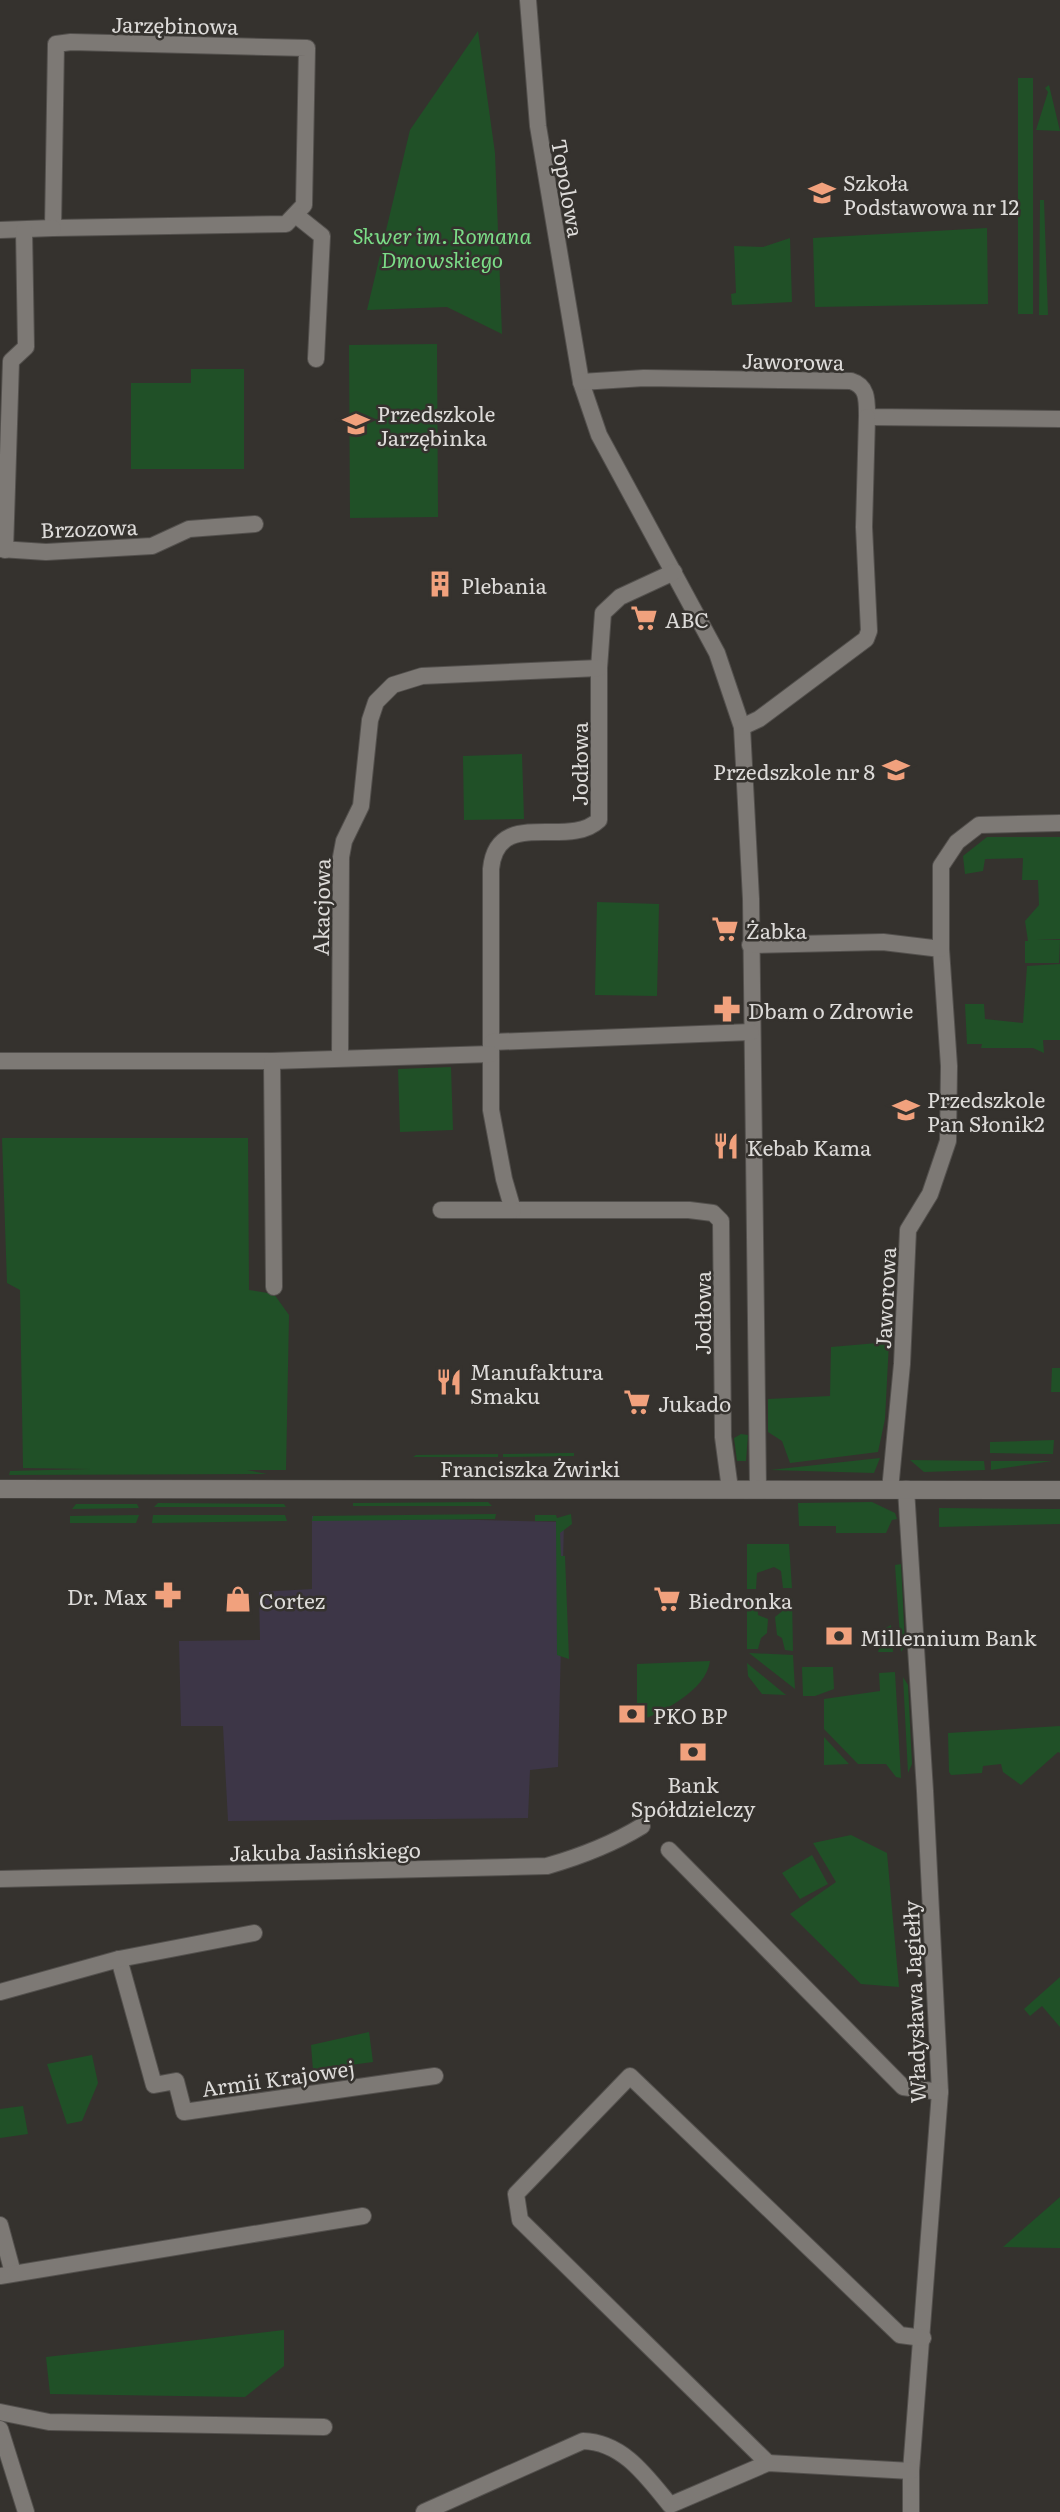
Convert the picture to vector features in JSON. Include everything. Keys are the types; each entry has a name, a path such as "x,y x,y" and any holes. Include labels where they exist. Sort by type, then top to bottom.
{"street":[{"name":"Topolowa","path":"528,0 538,126 581,382"},
{"name":"Jarzębinowa","path":"53,228 55,44 71,42 307,48 304,205 297,216"},
{"path":"0,230 286,224 297,216 322,236 316,359"},
{"name":"Brzozowa","path":"24,230 26,347 12,361 2,549 46,552 152,546 189,529 255,524"},
{"name":"Jaworowa","path":"581,382 644,378 851,381 860,384 867,395 864,527 869,631 866,639 759,719 742,727"},
{"path":"581,382 594,424 717,653 742,727 751,889 758,1490"},
{"path":"867,416 1060,419"},
{"name":"Jodłowa","path":"513,1210 504,1179 491,1110 492,857 498,843 505,839 589,827 599,820 601,621 609,605 674,572"},
{"name":"Akacjowa","path":"340,1057 341,857 344,841 361,806 370,720 376,702 393,685 422,676 599,668"},
{"name":"Jaworowa","path":"898,1490 908,1230 930,1194 948,1141 949,1066 941,949 941,866 957,842 979,825 1060,823"},
{"path":"750,945 883,942 941,949"},
{"path":"0,1061 272,1061 751,1032"},
{"path":"272,1061 274,1287"},
{"name":"Jodłowa","path":"441,1210 689,1210 713,1213 721,1221 723,1437 730,1489"},
{"name":"Franciszka Żwirki","path":"0,1489 1060,1490"},
{"name":"Władysława Jagiełły","path":"898,1490 925,1791 940,2092 911,2471 911,2512"},
{"name":"Jakuba Jasińskiego","path":"0,1879 535,1867 586,1855 616,1842 642,1826"},
{"path":"669,1850 903,2087 940,2092"},
{"path":"0,1992 119,1959 254,1933"},
{"name":"Armii Krajowej","path":"119,1959 154,2085 176,2081 184,2112 435,2076"},
{"path":"768,2463 735,2427 520,2220 516,2194 630,2076 900,2335 923,2338"},
{"path":"0,2225 7,2274 363,2216"},
{"path":"0,2412 49,2421 324,2427"},
{"path":"0,2429 26,2512"},
{"path":"424,2512 583,2441 603,2443 633,2461 670,2505 768,2463 911,2471"}],"shaded area":[{"path":"312,1516 564,1522 558,1767 530,1770 528,1818 228,1821 223,1726 181,1726 179,1641 260,1640 259,1592 312,1589"}],"green space":[{"name":"Skwer im. Romana Dmowskiego","path":"478,31 495,153 502,334 447,307 367,310 410,130"},
{"path":"1018,78 1033,78 1033,314 1018,314"},
{"path":"1049,85 1060,131 1036,130 1048,92 1045,88"},
{"path":"1040,200 1044,200 1048,315 1039,315"},
{"path":"987,228 988,304 815,307 813,238"},
{"path":"790,238 792,302 732,305 731,294 736,293 734,246 763,247"},
{"path":"437,344 438,517 350,518 349,345"},
{"path":"191,369 244,369 244,469 131,469 131,383 191,383"},
{"path":"522,754 524,819 464,820 463,756"},
{"path":"987,837 1060,837 1060,939 1036,940 1060,940 1059,963 1025,963 1025,941 1028,941 1025,921 1039,905 1038,880 1022,880 1023,858 985,859 983,871 965,874 963,856"},
{"path":"597,902 659,904 657,996 595,995"},
{"path":"1060,964 1060,1040 1043,1040 1044,1053 1033,1048 981,1048 982,1044 967,1044 965,1004 984,1004 985,1019 1023,1023 1027,966"},
{"path":"451,1067 453,1130 400,1132 398,1069"},
{"path":"2,1138 248,1138 249,1290 274,1294 289,1315 286,1470 247,1470 267,1474 9,1475 10,1471 90,1469 23,1468 20,1290 7,1283"},
{"path":"889,1342 885,1419 878,1452 790,1463 782,1441 768,1432 768,1399 830,1396 831,1347"},
{"path":"1052,1368 1060,1368 1060,1392 1051,1392"},
{"path":"741,1434 748,1435 746,1461 737,1461 734,1438"},
{"path":"1054,1440 1053,1454 990,1453 990,1442"},
{"path":"574,1453 574,1456 503,1457 503,1454"},
{"path":"498,1454 498,1457 413,1457 416,1455"},
{"path":"880,1458 874,1473 770,1470"},
{"path":"910,1460 984,1461 985,1470 924,1472"},
{"path":"991,1461 1052,1461 991,1470"},
{"path":"488,1502 492,1506 353,1506 353,1503"},
{"path":"872,1502 895,1513 897,1519 892,1520 886,1533 836,1533 836,1526 799,1526 798,1503"},
{"path":"158,1503 284,1504 286,1507 154,1507"},
{"path":"76,1504 137,1504 139,1508 72,1509"},
{"path":"939,1508 1060,1509 1060,1524 939,1527"},
{"path":"496,1514 495,1519 312,1521 313,1516"},
{"path":"571,1514 572,1524 560,1533 561,1556 565,1556 569,1659 557,1655 556,1521 535,1521 535,1515 556,1515 557,1518"},
{"path":"139,1515 136,1523 70,1523 70,1516"},
{"path":"153,1515 285,1515 287,1521 152,1523"},
{"path":"747,1544 789,1544 792,1588 783,1588 781,1571 774,1567 757,1573 756,1589 747,1589"},
{"path":"901,1564 905,1646 901,1652 895,1565"},
{"path":"757,1598 758,1615 768,1619 767,1633 761,1638 758,1649 747,1649 747,1599"},
{"path":"792,1598 793,1651 785,1650 782,1638 777,1635 775,1617 785,1609 784,1599"},
{"path":"891,1625 893,1652 878,1652 886,1628"},
{"path":"749,1653 793,1655 795,1689"},
{"path":"710,1661 707,1672 692,1691 670,1706 637,1722 637,1664"},
{"path":"747,1663 786,1695 762,1694 748,1676"},
{"path":"802,1667 833,1667 834,1689 815,1696 803,1696"},
{"path":"895,1672 901,1778 896,1777 886,1764 858,1764 824,1729 824,1699 880,1691 879,1673"},
{"path":"903,1677 908,1685 912,1764 908,1773"},
{"path":"1060,1726 1060,1753 1021,1785 1003,1772 1001,1764 983,1766 982,1773 951,1775 949,1772 948,1733"},
{"path":"824,1737 849,1764 824,1765"},
{"path":"851,1835 887,1853 899,1987 861,1984 790,1914 836,1882 813,1843"},
{"path":"812,1855 828,1884 800,1899 782,1873"},
{"path":"1060,1977 1060,2027 1042,2006 1030,2016 1024,2009"},
{"path":"369,2032 373,2062 313,2070 311,2045"},
{"path":"92,2055 98,2083 82,2121 67,2124 47,2064"},
{"path":"23,2106 28,2134 0,2138 0,2109"},
{"path":"1060,2197 1060,2248 1003,2247"},
{"path":"284,2330 284,2366 245,2397 50,2394 46,2357"}],"place":[{"name":"Szkoła Podstawowa nr 12","path":"822,193"},
{"name":"Przedszkole Jarzębinka","path":"356,424"},
{"name":"Plebania","path":"440,584"},
{"name":"ABC","path":"644,618"},
{"name":"Przedszkole nr 8","path":"896,770"},
{"name":"Żabka","path":"725,929"},
{"name":"Dbam o Zdrowie","path":"727,1009"},
{"name":"Przedszkole Pan Słonik2","path":"906,1110"},
{"name":"Kebab Kama","path":"726,1146"},
{"name":"Manufaktura Smaku","path":"449,1382"},
{"name":"Jukado","path":"637,1402"},
{"name":"Dr. Max","path":"168,1595"},
{"name":"Cortez","path":"238,1599"},
{"name":"Biedronka","path":"667,1599"},
{"name":"Millennium Bank","path":"839,1636"},
{"name":"PKO BP","path":"632,1714"},
{"name":"Bank Spółdzielczy","path":"693,1752"}]}
